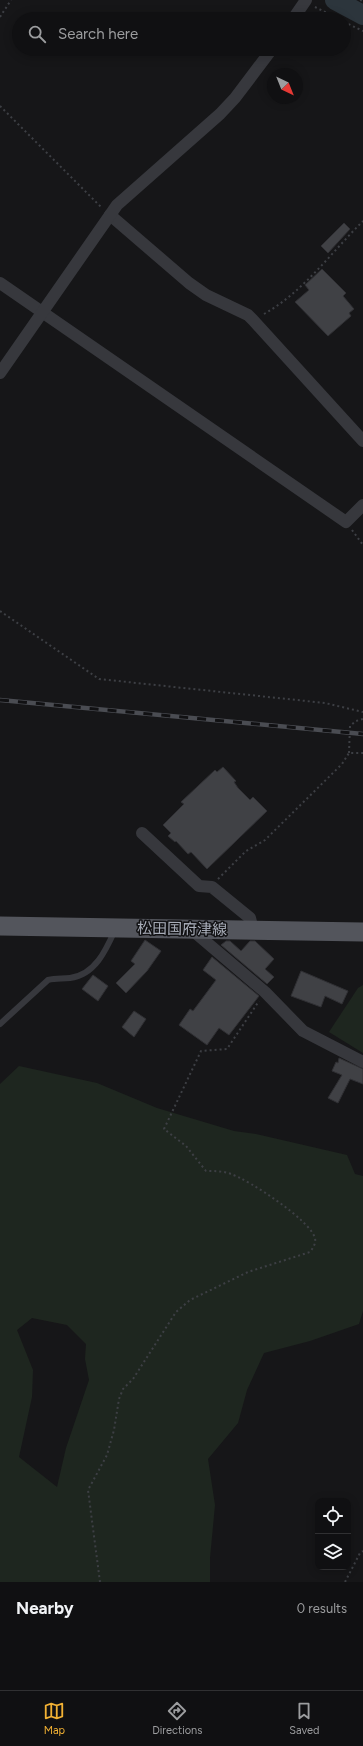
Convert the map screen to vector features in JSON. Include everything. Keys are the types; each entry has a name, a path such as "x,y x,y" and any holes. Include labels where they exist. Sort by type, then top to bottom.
{"main road":[{"name":"松田国府津線","path":"0,926 363,932"}],"street":[{"path":"297,12 304,1"},
{"path":"0,373 117,205 220,114 235,98 267,56"},
{"path":"110,216 189,283 206,295 248,315 363,441"},
{"path":"0,282 346,522 363,506"},
{"path":"142,833 198,886 212,887 250,918 253,930"},
{"path":"192,930 265,992 303,1031 363,1062"}],"lane":[{"path":"0,1024 48,980 59,977 70,978 83,974 93,967 104,954 116,927"}],"path":[{"path":"0,17 11,0"},
{"path":"304,1 325,12"},
{"path":"351,26 363,32"},
{"path":"0,106 110,216"},
{"path":"253,320 281,304 335,252 363,221"},
{"path":"346,522 363,545"},
{"path":"0,611 99,679 325,703 363,712"},
{"path":"212,887 217,879 246,851 266,840 342,764 349,753 350,726 356,721 363,720"},
{"path":"349,753 363,753"},
{"path":"100,1582 88,1490 107,1455 114,1430 119,1399 123,1389 137,1373 176,1312 190,1300 248,1272 310,1252 314,1246 315,1239 311,1230 301,1219 280,1203 232,1174 220,1171 206,1171 186,1146 164,1129 201,1051 227,1049 265,992"},
{"path":"345,1582 363,1550"}],"shaded area":[{"path":"363,985 363,1053 329,1032 358,988"},
{"path":"19,1066 97,1083 157,1108 234,1131 256,1134 347,1155 355,1174 363,1176 363,1311 359,1324 310,1341 264,1353 247,1390 238,1423 208,1459 215,1505 210,1558 210,1582 0,1582 0,1084","holes":["32,1318 67,1325 86,1344 85,1359 89,1380 66,1448 57,1487 19,1457 32,1397 33,1370 17,1330"]}],"building":[{"path":"344,223 350,229 328,253 321,246"},
{"path":"322,269 346,293 343,296 354,309 349,313 351,316 328,336 295,302 309,290 305,285"},
{"path":"223,767 236,781 234,782 238,788 250,800 253,797 267,811 207,869 191,852 188,854 176,841 175,842 168,836 171,833 163,825 184,804 181,802 215,770 217,772"},
{"path":"145,940 161,951 147,971 126,993 116,983 135,964 131,961"},
{"path":"226,941 230,941 241,951 250,941 255,941 274,959 265,969 274,977 267,984 221,945"},
{"path":"212,957 259,996 229,1035 219,1028 207,1045 179,1025 190,1009 193,1011 216,980 203,970"},
{"path":"301,971 348,991 342,1004 325,996 321,1007 291,996"},
{"path":"93,975 108,986 98,1001 82,989"},
{"path":"134,1011 146,1019 134,1037 122,1027"},
{"path":"339,1058 363,1069 363,1084 350,1079 338,1103 328,1098 342,1075 332,1071 336,1062 338,1063"}],"waterway":[{"path":"335,0 363,15"}],"railway":[{"path":"0,700 363,734"}]}
